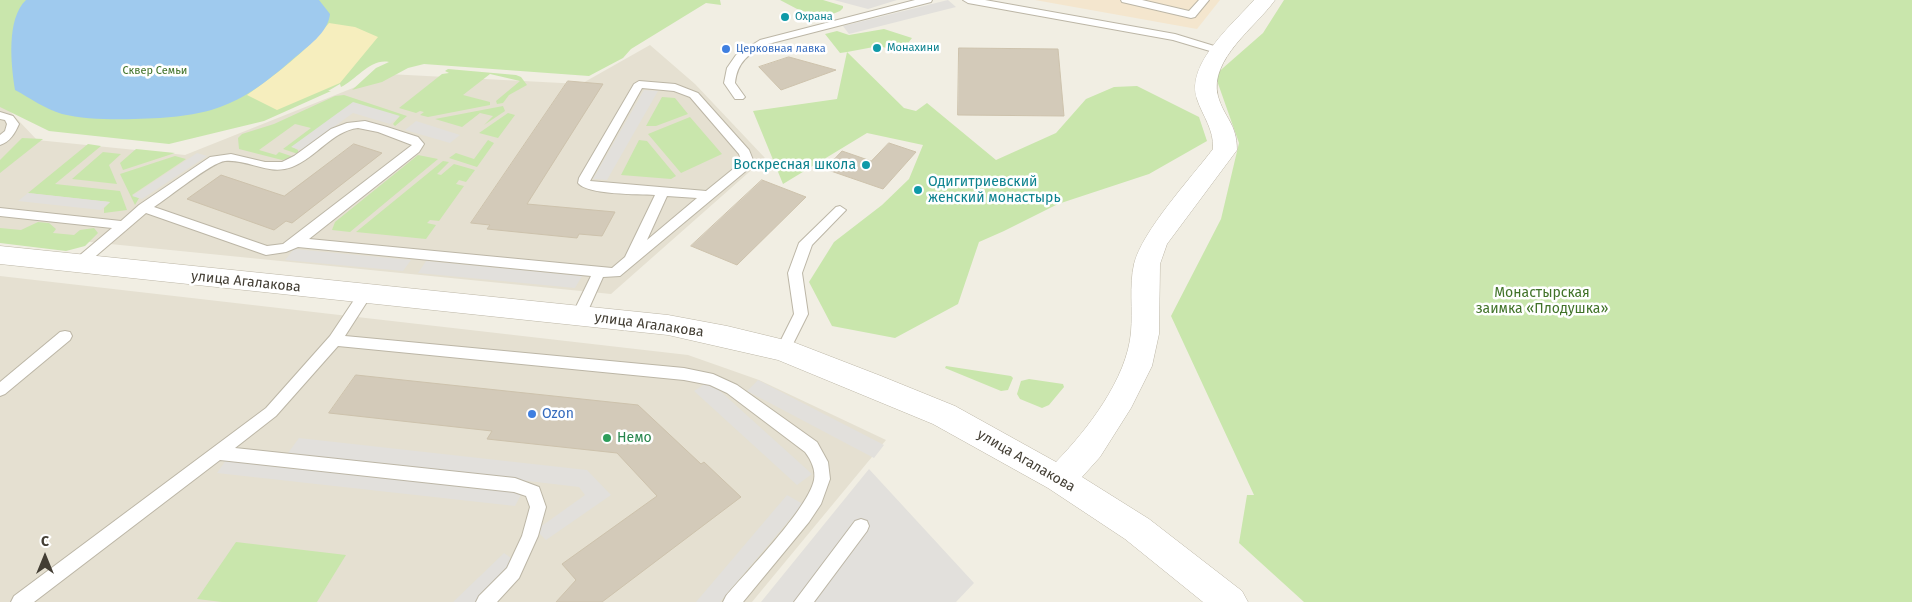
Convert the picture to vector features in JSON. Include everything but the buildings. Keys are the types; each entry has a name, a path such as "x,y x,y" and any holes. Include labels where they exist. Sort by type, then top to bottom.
{"street":[{"path":"1059,479 1088,448 1120,400 1137,366 1145,334 1144,285 1147,264 1155,242 1225,150 1225,134 1207,95 1205,84 1208,73 1220,50 1264,0"},
{"name":"улица Агалакова","path":"0,255 668,325 783,350 944,415 1059,479 1136,529 1230,602"}],"lane":[{"path":"739,97 729,83 730,74 739,55 752,47 764,42 927,0"},
{"path":"968,0 1183,26"},
{"path":"1126,0 1159,6 1183,26 1220,50"},
{"path":"1183,26 1204,0"},
{"path":"296,242 615,273 743,167 747,160 745,153 694,95 677,87 639,84 585,178 584,183 591,186 709,195"},
{"path":"0,115 9,118 12,124 10,132 0,141"},
{"path":"78,264 144,208 214,160 224,156 232,156 271,166 282,166 295,161 342,128 351,124 362,124 414,140 418,144 415,149 286,248 266,251 144,208"},
{"path":"631,259 663,192"},
{"path":"783,350 800,314 795,273 806,243 840,210"},
{"path":"0,212 122,225"},
{"path":"579,315 599,272"},
{"path":"29,600 271,412 335,340 365,294"},
{"path":"0,390 65,336"},
{"path":"335,340 684,374 713,380 732,389 811,447 820,462 822,479 815,499 802,517 732,602"},
{"path":"219,453 515,485 533,492 538,507 530,536 513,573 485,602"},
{"path":"803,602 861,526"}],"shaded area":[{"path":"834,0 897,0 868,9"},
{"path":"948,0 956,7 849,34 843,26"},
{"path":"1035,0 1220,0 1197,29"},
{"path":"650,45 695,84 765,158 611,294 0,233 0,101 37,140 185,155 388,74 581,84"},
{"path":"644,90 658,91 607,180 593,179"},
{"path":"353,102 400,116 390,124 353,113 302,150 291,147"},
{"path":"416,121 460,135 450,143 405,130"},
{"path":"197,153 207,156 142,199 132,196"},
{"path":"28,193 110,202 101,210 18,201"},
{"path":"294,249 411,260 403,271 285,260"},
{"path":"426,261 582,276 575,288 418,273"},
{"path":"0,276 688,355 759,380 886,440 752,602 0,602"},
{"path":"758,380 884,445 874,458 747,391"},
{"path":"709,381 812,474 797,485 694,391"},
{"path":"299,438 587,470 611,495 546,540 536,530 585,495 579,487 288,453"},
{"path":"228,457 524,489 515,506 217,473"},
{"path":"869,469 974,583 956,602 761,602"},
{"path":"787,495 803,504 720,602 696,602"},
{"path":"504,553 518,563 478,602 453,602"}],"green space":[{"name":"Сквер Семьи","path":"0,0 720,0 721,5 706,3 631,49 623,58 589,76 424,64 408,68 382,82 352,90 376,68 389,62 382,62 370,66 341,87 340,84 328,91 331,91 264,121 169,144 49,131 0,107"},
{"path":"780,0 823,0 843,6 843,8 818,20"},
{"name":"Монастырская заимка «Плодушка»","path":"1284,0 1912,0 1912,602 1304,602 1239,543 1247,495 1254,495 1171,316 1221,219 1239,143 1215,75 1263,33"},
{"path":"884,29 912,38 901,52 879,46 840,53 825,34 837,31 849,35"},
{"path":"847,52 904,108 916,111 927,103 996,160 1056,133 1086,99 1114,87 1137,86 1199,117 1207,141 1149,174 1058,204 979,242 958,304 895,338 832,326 809,282 834,242 882,205 909,179 923,145 867,133 783,184 753,111 837,99"},
{"path":"448,69 516,75 521,77 527,85 509,95 503,103 497,104 496,101 520,81 490,74 463,95 490,102 490,105 428,117 420,115 424,112 416,113 399,108 442,74 449,73 445,71"},
{"path":"344,95 407,116 395,126 393,124 399,117 353,103 292,147 298,150 298,154 283,149 311,128 295,124 259,150 276,155 279,152 294,157 282,160 239,149 238,138 242,134 274,124 335,96"},
{"path":"662,97 675,98 688,114 656,126 646,126"},
{"path":"503,106 505,111 484,125 493,116 480,113 462,127 435,119"},
{"path":"508,113 515,115 498,138 479,133"},
{"path":"690,117 722,154 681,173 648,134"},
{"path":"22,138 43,139 0,173 0,160"},
{"path":"488,140 494,143 477,167 449,158 456,153 474,159"},
{"path":"639,140 647,141 676,176 671,179 621,175"},
{"path":"88,144 101,146 55,184 120,191 127,210 104,213 104,208 110,202 28,193"},
{"path":"136,149 175,153 123,170 120,163"},
{"path":"103,152 121,154 109,165 117,184 72,179"},
{"path":"418,155 438,159 350,232 332,230 335,222"},
{"path":"175,156 186,159 132,195 139,198 135,205 120,174"},
{"path":"443,161 449,162 437,174 441,175 454,164 475,170 466,182 459,180 456,184 464,186 439,221 430,220 427,223 436,225 426,239 356,232"},
{"path":"38,222 49,223 56,229 53,233 74,235 80,230 94,228 98,233 85,246 66,251 0,243 0,228 21,230"},
{"path":"946,366 1011,376 1013,378 1008,390 1001,391 945,368"},
{"path":"1029,379 1063,384 1064,387 1049,405 1042,408 1020,399 1017,394 1021,381"},
{"path":"236,542 346,555 317,602 222,602 197,599"}],"sand":[{"path":"329,23 355,27 378,37 340,83 277,110 247,95 301,53"}],"water":[{"path":"26,0 319,0 330,14 321,33 273,76 255,89 220,107 182,116 98,119 70,116 56,112 15,90 11,56 13,30 15,19"}],"place":[{"name":"Охрана","path":"785,17"},
{"name":"Монахини","path":"877,48"},
{"name":"Церковная лавка","path":"726,49"},
{"name":"Воскресная школа","path":"866,165"},
{"name":"Одигитриевский женский монастырь","path":"918,190"},
{"name":"Ozon","path":"532,414"},
{"name":"Немо","path":"607,438"}]}
